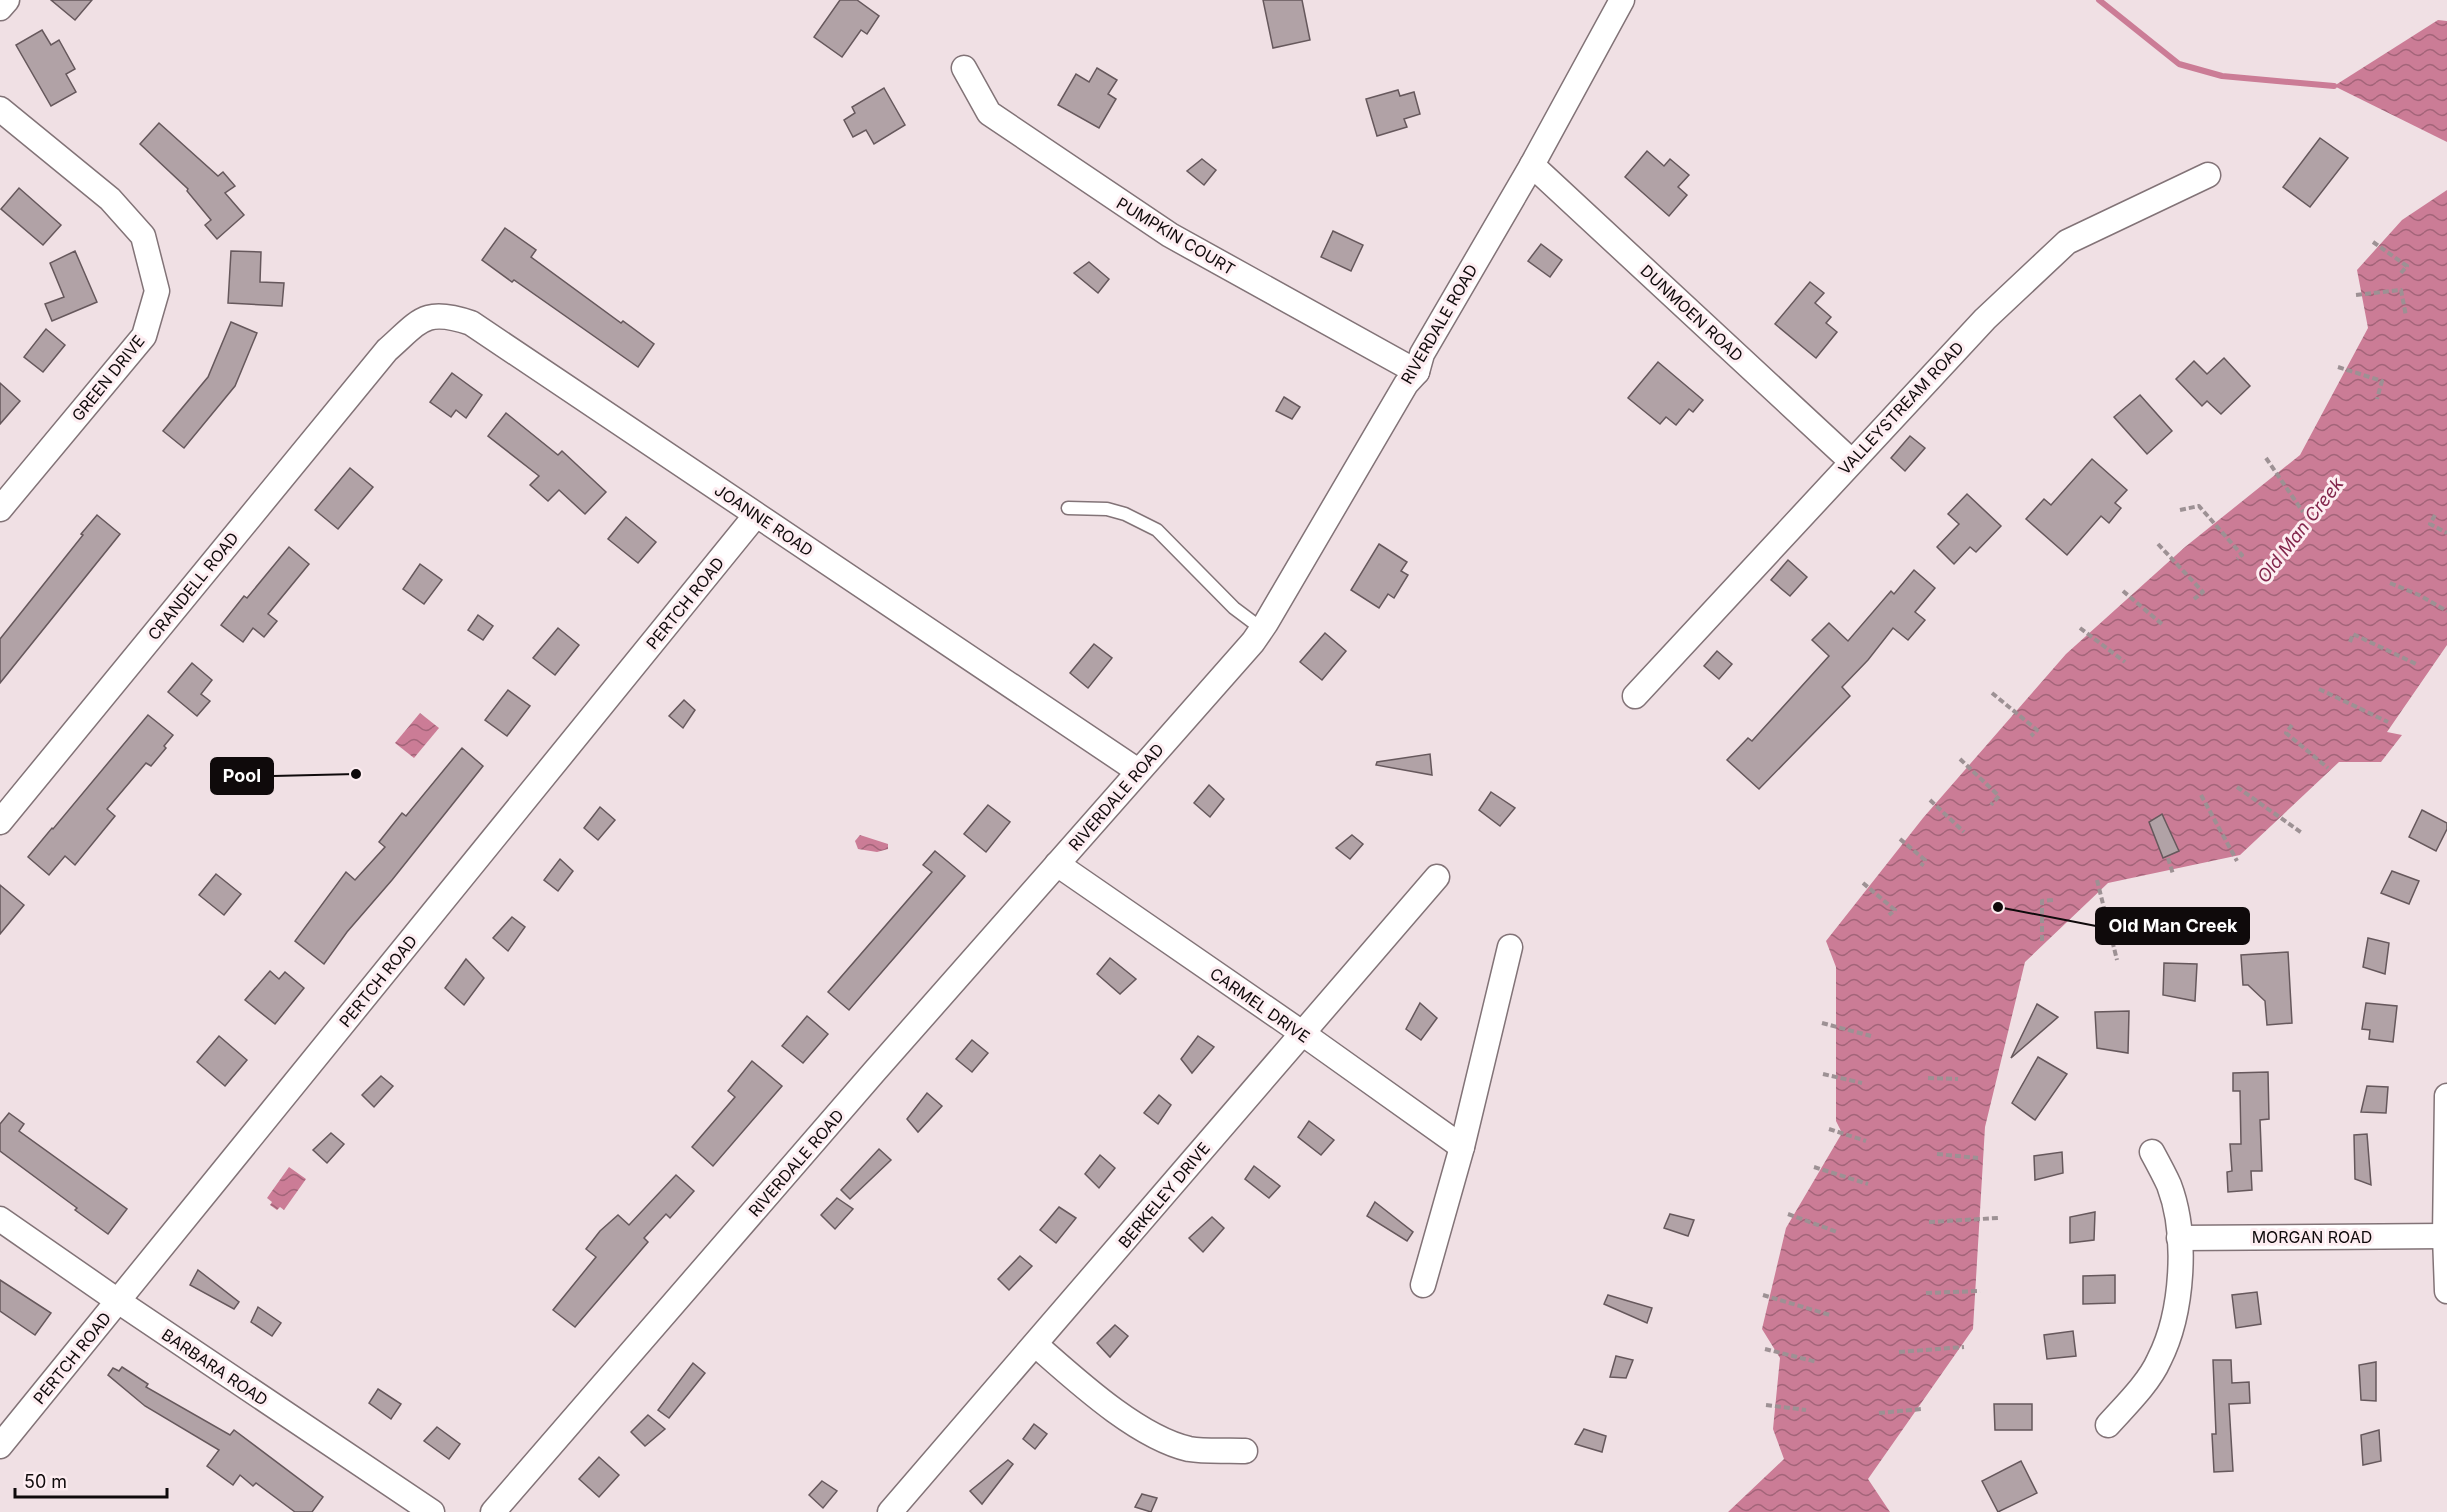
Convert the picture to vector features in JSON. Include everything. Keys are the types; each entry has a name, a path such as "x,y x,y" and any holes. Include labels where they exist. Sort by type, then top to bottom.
{"street":[{"path":"0,8 7,0"},
{"name":"RIVERDALE ROAD","path":"493,1512 1138,771 1203,700 1262,629 1406,384 1417,372 1428,344 1532,165 1622,0"},
{"name":"PUMPKIN COURT","path":"964,68 989,113 1161,230 1417,372"},
{"name":"GREEN DRIVE","path":"0,109 110,199 143,236 156,291 144,336 0,509"},
{"name":"DUNMOEN ROAD","path":"1532,165 1851,460"},
{"name":"VALLEYSTREAM ROAD","path":"1635,696 1851,460 1985,319 2067,242 2208,175"},
{"name":"JOANNE ROAD","path":"387,350 424,318 448,315 471,323 1138,771"},
{"name":"CRANDELL ROAD","path":"0,822 387,350"},
{"name":"PERTCH ROAD","path":"0,1446 756,515"},
{"name":"CARMEL DRIVE","path":"1057,864 1302,1033 1462,1147"},
{"name":"BERKELEY DRIVE","path":"890,1512 1437,877"},
{"path":"1423,1285 1462,1147 1510,947"},
{"path":"2447,1096 2445,1236 2447,1291"},
{"path":"2108,1425 2159,1360 2171,1327 2178,1297 2181,1271 2179,1238 2172,1196 2152,1152"},
{"name":"BARBARA ROAD","path":"0,1219 432,1512"},
{"name":"MORGAN ROAD","path":"2179,1238 2445,1236"},
{"path":"1036,1345 1088,1392 1155,1435 1189,1449 1245,1451"}],"lane":[{"path":"1068,508 1107,509 1125,514 1157,530 1234,608 1262,629"}],"path":[{"path":"2373,242 2407,266 2401,273"},
{"path":"2356,295 2401,290 2406,316"},
{"path":"2338,367 2382,381 2377,399"},
{"path":"2266,458 2303,512"},
{"path":"2180,510 2199,506 2242,555 2237,559"},
{"path":"2435,515 2430,524 2447,533"},
{"path":"2158,544 2203,592 2194,599"},
{"path":"2390,583 2419,595 2447,611"},
{"path":"2123,591 2163,625"},
{"path":"2080,628 2125,662"},
{"path":"2350,642 2353,634 2416,664"},
{"path":"2319,689 2388,722"},
{"path":"1992,693 2037,730 2031,736"},
{"path":"2292,725 2286,733 2328,768"},
{"path":"1960,759 1999,796 1991,805"},
{"path":"2237,786 2302,832"},
{"path":"2201,795 2237,861"},
{"path":"1930,800 1964,832"},
{"path":"1900,839 1925,860 1921,866"},
{"path":"2168,858 2173,874"},
{"path":"2097,880 2117,960"},
{"path":"1863,882 1895,910 1890,915"},
{"path":"2042,941 2042,901 2054,900"},
{"path":"1822,1023 1871,1036"},
{"path":"1823,1074 1862,1083"},
{"path":"1928,1078 1958,1078"},
{"path":"1829,1129 1866,1140"},
{"path":"1937,1154 1978,1158"},
{"path":"1814,1167 1868,1184"},
{"path":"1788,1214 1837,1232"},
{"path":"1929,1222 1998,1218"},
{"path":"1926,1293 1980,1291"},
{"path":"1763,1295 1830,1315"},
{"path":"1899,1352 1964,1347"},
{"path":"1765,1349 1818,1362"},
{"path":"1766,1405 1806,1410"},
{"path":"1879,1413 1923,1409"}],"water":[{"path":"2438,20 2447,21 2447,142 2334,86"},
{"path":"2447,190 2447,645 2387,732 2402,735 2381,762 2339,762 2240,855 2108,883 2025,962 1985,1127 1973,1329 1868,1479 1890,1512 1728,1512 1784,1459 1773,1429 1780,1358 1762,1329 1786,1228 1842,1133 1836,1121 1836,967 1826,941 1923,818 2066,654 2185,547 2300,455 2368,328 2357,270 2402,220"},
{"path":"420,713 439,728 414,758 395,743"},
{"path":"860,835 888,844 888,849 877,852 858,849 855,841"},
{"path":"289,1167 306,1179 284,1210 280,1207 277,1210 270,1205 272,1202 267,1198"}],"building":[{"path":"51,0 92,0 75,20"},
{"path":"840,0 857,0 879,16 867,34 861,30 842,57 814,37"},
{"path":"1263,0 1302,0 1310,40 1273,48"},
{"path":"42,30 51,45 59,40 75,69 66,74 76,92 51,106 16,45"},
{"path":"1097,68 1117,80 1108,94 1116,99 1099,128 1058,105 1076,74 1089,82"},
{"path":"884,88 905,125 874,144 866,130 853,137 844,120 855,113 852,107"},
{"path":"1398,90 1400,96 1414,92 1420,114 1404,119 1407,127 1377,136 1366,99"},
{"path":"159,123 218,176 223,172 235,186 225,193 244,215 217,239 205,225 211,220 187,191 188,189 140,144"},
{"path":"2320,138 2348,158 2310,207 2283,187"},
{"path":"1647,151 1664,166 1670,159 1689,175 1678,187 1687,195 1669,216 1625,177"},
{"path":"1202,159 1216,170 1204,185 1187,171"},
{"path":"19,188 61,225 43,245 1,209"},
{"path":"505,228 536,250 531,257 621,323 623,321 654,344 638,367 482,260"},
{"path":"1333,231 1363,245 1351,271 1321,257"},
{"path":"1541,244 1562,260 1550,277 1528,261"},
{"path":"75,251 97,302 52,321 45,304 64,297 50,263"},
{"path":"231,251 261,252 260,282 284,283 282,306 228,303"},
{"path":"1089,262 1109,279 1098,293 1074,273"},
{"path":"1810,282 1824,293 1815,303 1831,317 1826,323 1837,332 1816,358 1775,324"},
{"path":"231,322 257,333 235,386 184,448 163,431 208,377"},
{"path":"46,329 65,345 43,372 24,357"},
{"path":"2224,358 2250,386 2221,414 2207,401 2202,406 2176,379 2194,361 2207,374"},
{"path":"1658,362 1703,400 1693,412 1689,409 1676,425 1666,417 1660,424 1628,398"},
{"path":"452,373 482,395 466,418 456,410 451,417 430,402"},
{"path":"0,383 20,401 0,424"},
{"path":"2140,395 2172,431 2147,454 2114,417"},
{"path":"1284,397 1300,407 1292,419 1276,411"},
{"path":"506,413 558,455 562,451 606,492 585,514 559,490 548,501 530,485 539,476 488,436"},
{"path":"1910,436 1925,448 1905,471 1891,458"},
{"path":"2092,459 2127,490 2115,503 2121,508 2109,523 2101,516 2067,555 2026,519 2044,499 2051,505"},
{"path":"350,468 373,487 338,529 315,510"},
{"path":"1967,494 2001,526 1976,552 1970,547 1954,564 1937,547 1959,524 1948,514"},
{"path":"97,515 120,534 0,683 0,639"},
{"path":"626,517 656,542 638,563 608,539"},
{"path":"1379,544 1407,562 1401,571 1408,575 1394,598 1388,594 1379,608 1351,590"},
{"path":"289,547 309,564 268,614 277,621 264,637 253,628 243,642 221,625 244,596 247,598"},
{"path":"1788,560 1807,577 1790,596 1771,580"},
{"path":"420,564 442,580 424,604 403,589"},
{"path":"1914,570 1935,588 1915,612 1925,620 1908,640 1893,628 1868,660 1842,687 1850,696 1759,789 1727,760 1748,738 1752,741 1829,656 1812,640 1829,623 1848,641 1891,591 1894,594"},
{"path":"478,615 493,626 483,640 468,630"},
{"path":"558,628 579,645 555,675 533,658"},
{"path":"1325,633 1346,651 1322,680 1300,662"},
{"path":"1094,644 1112,658 1088,688 1070,673"},
{"path":"1717,651 1732,664 1719,679 1704,666"},
{"path":"192,663 212,680 201,694 210,701 197,716 168,692"},
{"path":"508,690 530,706 507,736 485,720"},
{"path":"684,700 695,710 683,728 669,716"},
{"path":"148,715 173,735 164,746 166,748 151,766 146,763 107,809 115,816 75,865 65,856 49,875 28,857"},
{"path":"462,748 483,766 392,880 347,932 324,964 295,941 346,872 355,880 385,847 379,842 402,813 406,816"},
{"path":"1430,754 1432,775 1376,765 1377,762"},
{"path":"1209,785 1224,799 1210,817 1194,803"},
{"path":"1491,792 1515,808 1500,826 1479,810"},
{"path":"988,805 1010,822 986,852 964,834"},
{"path":"600,807 615,820 598,840 584,828"},
{"path":"2422,810 2447,823 2447,829 2436,851 2409,837"},
{"path":"2162,814 2179,851 2163,858 2149,822"},
{"path":"1352,835 1363,844 1350,859 1336,848"},
{"path":"935,851 965,876 849,1010 828,992 932,872 923,865"},
{"path":"560,859 573,871 558,891 544,880"},
{"path":"2392,871 2419,881 2409,904 2381,893"},
{"path":"216,874 241,894 224,915 199,895"},
{"path":"0,885 24,905 0,934"},
{"path":"512,917 525,927 508,951 493,938"},
{"path":"2368,938 2389,943 2385,974 2363,967"},
{"path":"2288,952 2292,1023 2267,1025 2265,1001 2248,985 2243,985 2241,955"},
{"path":"1110,958 1136,979 1120,994 1097,974"},
{"path":"466,959 484,978 464,1005 445,988"},
{"path":"2164,963 2197,964 2195,1001 2163,995"},
{"path":"270,971 279,979 285,972 304,988 275,1024 245,1000"},
{"path":"1420,1003 1437,1018 1421,1040 1406,1029"},
{"path":"2366,1003 2397,1006 2393,1042 2369,1039 2370,1030 2362,1029"},
{"path":"2037,1004 2058,1017 2011,1058"},
{"path":"2129,1011 2128,1053 2097,1048 2095,1012"},
{"path":"807,1016 828,1034 803,1063 782,1046"},
{"path":"219,1036 247,1060 225,1086 197,1062"},
{"path":"1198,1036 1214,1047 1192,1073 1181,1059"},
{"path":"972,1040 988,1053 972,1072 956,1059"},
{"path":"2038,1057 2067,1074 2035,1120 2012,1103"},
{"path":"752,1061 782,1086 713,1166 692,1147 735,1097 728,1091"},
{"path":"2268,1072 2269,1119 2260,1120 2262,1171 2251,1171 2252,1190 2228,1192 2227,1172 2232,1171 2230,1144 2241,1144 2240,1091 2233,1091 2233,1073"},
{"path":"381,1076 393,1086 374,1107 362,1095"},
{"path":"2367,1086 2388,1087 2386,1113 2361,1112"},
{"path":"927,1093 942,1106 918,1132 907,1119"},
{"path":"1159,1095 1171,1105 1158,1124 1144,1113"},
{"path":"9,1113 24,1124 19,1131 127,1209 108,1234 0,1151 0,1124"},
{"path":"1309,1121 1334,1140 1321,1155 1298,1137"},
{"path":"331,1133 344,1144 327,1163 313,1150"},
{"path":"2367,1134 2371,1185 2355,1179 2354,1135"},
{"path":"879,1149 891,1160 850,1199 841,1190"},
{"path":"2062,1152 2063,1173 2035,1180 2034,1156"},
{"path":"1100,1155 1115,1168 1099,1188 1085,1174"},
{"path":"1254,1166 1280,1186 1269,1198 1245,1179"},
{"path":"676,1175 694,1191 670,1218 666,1214 644,1238 648,1242 575,1327 553,1310 596,1257 586,1249 600,1231 618,1215 629,1225"},
{"path":"837,1198 853,1209 835,1229 821,1215"},
{"path":"1375,1202 1413,1232 1407,1241 1367,1216"},
{"path":"1059,1207 1076,1218 1056,1243 1040,1230"},
{"path":"2095,1212 2094,1240 2070,1243 2070,1217"},
{"path":"1670,1214 1694,1220 1688,1236 1664,1228"},
{"path":"1212,1217 1224,1228 1203,1252 1189,1238"},
{"path":"1020,1256 1032,1266 1009,1290 998,1279"},
{"path":"198,1270 239,1302 234,1309 190,1285"},
{"path":"2115,1275 2115,1303 2083,1304 2083,1276"},
{"path":"0,1280 51,1313 35,1335 0,1311"},
{"path":"2257,1292 2261,1324 2236,1328 2232,1295"},
{"path":"1608,1295 1652,1308 1647,1323 1604,1304"},
{"path":"258,1307 281,1323 272,1336 251,1322"},
{"path":"1115,1325 1128,1336 1110,1357 1097,1343"},
{"path":"2073,1331 2076,1356 2047,1359 2044,1335"},
{"path":"1616,1356 1633,1360 1626,1378 1610,1377"},
{"path":"2213,1360 2231,1360 2232,1383 2249,1382 2250,1403 2229,1404 2233,1471 2214,1472 2212,1434 2216,1434"},
{"path":"2376,1362 2376,1401 2361,1400 2359,1365"},
{"path":"693,1363 705,1373 669,1418 658,1410"},
{"path":"122,1367 148,1384 146,1387 230,1435 234,1430 323,1497 312,1512 295,1512 256,1483 253,1486 240,1475 233,1485 207,1466 219,1450 145,1406 108,1375 113,1368 119,1371"},
{"path":"378,1389 401,1404 391,1419 369,1403"},
{"path":"1994,1404 2032,1404 2032,1430 1995,1430"},
{"path":"648,1415 665,1429 645,1446 631,1432"},
{"path":"1034,1424 1047,1434 1035,1449 1023,1439"},
{"path":"437,1427 460,1444 449,1459 424,1441"},
{"path":"1584,1429 1606,1436 1602,1452 1575,1444"},
{"path":"2379,1430 2381,1461 2363,1465 2361,1435"},
{"path":"599,1457 619,1475 599,1497 579,1479"},
{"path":"1008,1460 1013,1464 982,1504 970,1491"},
{"path":"2021,1461 2037,1493 1998,1512 1982,1481"},
{"path":"822,1481 837,1491 823,1508 809,1495"},
{"path":"1142,1494 1157,1498 1151,1512 1135,1507"}],"waterway":[{"path":"2099,0 2179,64 2222,76 2334,86"}],"place":[{"name":"Pool","path":"356,774"},
{"name":"Old Man Creek","path":"1998,907"}]}
